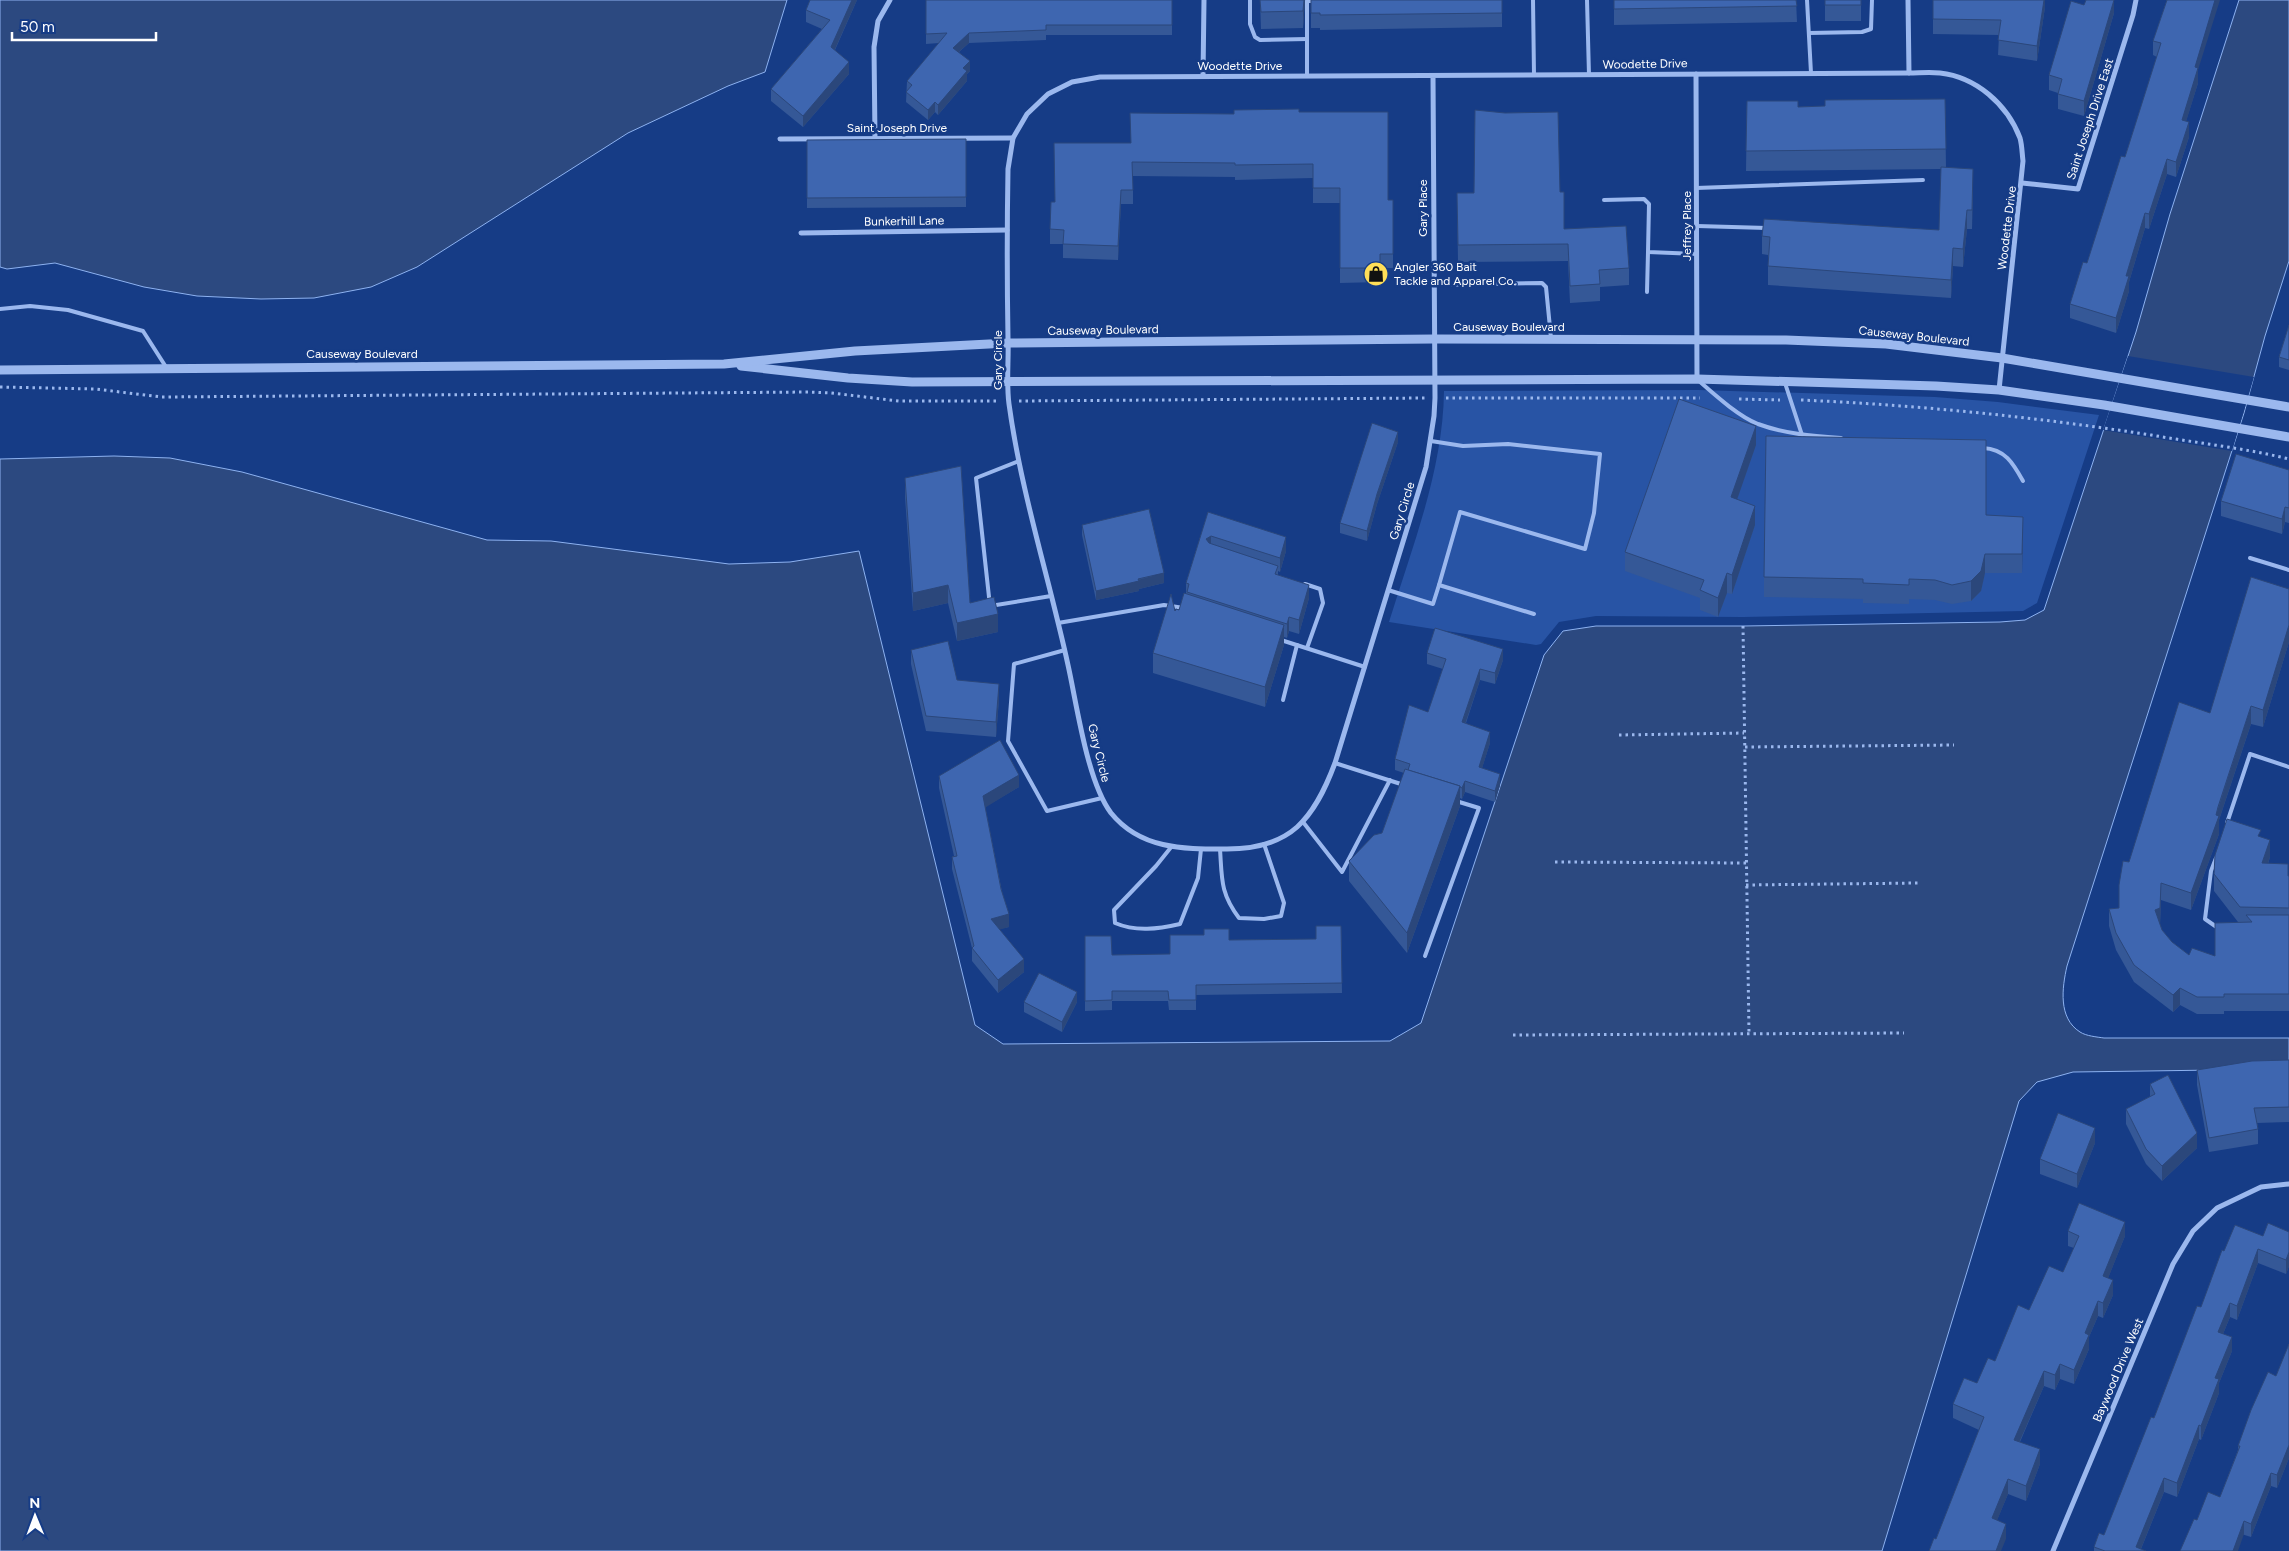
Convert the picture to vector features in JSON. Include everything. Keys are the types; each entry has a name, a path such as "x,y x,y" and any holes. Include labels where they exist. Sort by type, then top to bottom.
{"street":[{"path":"875,139 874,47 878,21 890,0"},
{"path":"1203,76 1204,0"},
{"path":"1908,0 1909,73"},
{"name":"Saint Joseph Drive East","path":"2022,183 2078,189 2134,14 2136,0"},
{"name":"Woodette Drive","path":"1014,138 1028,114 1048,94 1072,82 1100,77 1941,73 1969,81 1991,94 2009,116 2020,139 2023,161 2022,183 1999,390"},
{"name":"Jeffrey Place","path":"1696,74 1698,379"},
{"name":"Gary Place","path":"1433,76 1434,339"},
{"name":"Saint Joseph Drive","path":"780,139 1014,138"},
{"name":"Gary Circle","path":"1014,138 1008,169 1008,401 1019,461 1065,650 1093,778 1112,814 1151,843 1201,849 1241,849 1264,844 1276,841 1303,822 1316,807 1335,763 1426,467 1431,441 1435,398 1434,339"},
{"name":"Bunkerhill Lane","path":"802,233 1007,230"},
{"name":"Causeway Boulevard","path":"0,370 724,364 855,351 1008,343 1434,339 1697,340 1886,344 2002,358 2289,407"},
{"name":"Causeway Boulevard","path":"724,364 884,380 1008,382 1785,380 1999,390 2104,405 2289,437"},
{"name":"Baywood Drive West","path":"2053,1551 2173,1264 2193,1231 2217,1208 2261,1186 2289,1184"}],"lane":[{"path":"1250,0 1250,24 1254,37 1260,40 1307,39"},
{"path":"1307,76 1307,0 1317,0"},
{"path":"1533,0 1534,75"},
{"path":"1587,0 1589,75"},
{"path":"1808,0 1811,73"},
{"path":"1809,33 1862,32 1871,29 1872,0"},
{"path":"1696,188 1923,180"},
{"path":"1604,200 1644,200 1649,204 1647,292"},
{"path":"1696,226 1774,228"},
{"path":"1648,252 1697,254"},
{"path":"1434,285 1542,283 1546,287 1551,340"},
{"path":"0,309 30,306 68,310 143,331 168,368"},
{"path":"1698,379 1720,398 1757,423 1802,435 1851,438"},
{"path":"1785,380 1802,435"},
{"path":"1388,590 1433,604 1460,512 1585,549 1594,513 1600,454 1508,444 1464,446 1431,441"},
{"path":"1980,447 1989,448 2010,458 2023,481"},
{"path":"1019,461 976,478 990,606 1052,596"},
{"path":"2250,558 2289,570"},
{"path":"1302,583 1320,589 1323,602 1307,648"},
{"path":"1439,585 1534,614"},
{"path":"1058,622 1164,605 1186,609"},
{"path":"1278,639 1365,667"},
{"path":"1283,700 1297,645"},
{"path":"1065,650 1014,664 1008,741 1047,811 1102,798"},
{"path":"2226,826 2250,754 2289,767"},
{"path":"1335,763 1408,786"},
{"path":"1303,822 1342,872 1390,780"},
{"path":"1425,956 1479,808 1452,799"},
{"path":"1220,849 1224,894 1229,905 1238,918 1264,919 1281,916 1284,903 1264,844"},
{"path":"1172,846 1156,866 1114,910 1115,923 1129,928 1163,928 1180,924 1198,878 1201,849"},
{"path":"2217,853 2211,871 2205,919 2216,928 2225,928"}],"path":[{"path":"0,387 95,389 162,397 809,392 899,401 1435,398 1720,398 1792,400 1906,406 2034,418 2289,459"},
{"path":"1743,626 1748,1034"},
{"path":"1619,735 1744,733"},
{"path":"1745,747 1954,745"},
{"path":"1555,862 1746,864"},
{"path":"1746,885 1919,883"},
{"path":"1513,1035 1904,1033"}],"shaded area":[{"path":"0,0 787,0 765,72 728,86 628,133 417,267 371,287 314,298 261,299 197,296 144,287 55,263 7,269 0,267"},
{"path":"2239,0 2289,0 2289,261 2265,336 2244,413 2067,966 2063,1002 2068,1019 2073,1026 2082,1033 2095,1037 2289,1038 2289,1069 2073,1072 2037,1082 2019,1101 1882,1551 0,1551 0,459 114,456 170,458 242,472 487,540 551,541 729,564 790,562 859,551 975,1025 1003,1044 1390,1041 1421,1023 1544,655 1563,631 1596,626 2000,622 2025,620 2044,610 2136,332 2170,214"},
{"path":"1698,390 1935,397 1998,402 2099,415 2037,603 2023,611 1743,617 1596,616 1559,622 1541,644 1536,645 1389,622 1425,508 1432,479 1442,421 1444,391"}],"pier":[{"path":"2128,356 2254,377 2232,451 2103,430"}],"building":[{"path":"810,0 852,0 831,47 849,62 803,116 771,89 830,20 806,10"},
{"path":"926,0 1172,0 1172,25 1046,25 1046,30 969,33 953,48 970,61 963,68 967,71 938,105 935,102 928,110 906,92 912,85 907,81 947,33 926,34"},
{"path":"1260,0 1304,0 1303,11 1261,12"},
{"path":"1311,0 1502,0 1502,13 1320,15 1320,13 1311,13"},
{"path":"1614,0 1796,0 1797,6 1614,9"},
{"path":"1825,0 1861,0 1861,5 1825,5"},
{"path":"1933,0 2044,0 2037,46 1998,40 2001,20 1933,19"},
{"path":"2086,0 2114,0 2084,101 2058,94 2062,79 2049,75 2071,1 2084,5"},
{"path":"2167,0 2215,0 2195,67 2198,68 2182,120 2189,122 2176,162 2167,159 2149,214 2145,213 2126,276 2129,276 2116,318 2070,304 2083,262 2087,263 2121,156 2125,157 2161,43 2153,41"},
{"path":"1945,99 1946,149 1746,151 1747,101 1798,101 1798,107 1825,106 1825,100"},
{"path":"1299,109 1299,112 1388,112 1388,200 1393,200 1393,254 1380,254 1380,268 1340,268 1340,188 1313,188 1313,164 1235,165 1235,163 1132,162 1133,190 1121,190 1118,246 1063,244 1064,230 1050,229 1051,202 1055,202 1054,143 1131,143 1130,113 1234,114 1234,110"},
{"path":"1475,110 1505,113 1558,112 1560,192 1564,192 1564,229 1626,226 1629,268 1599,270 1600,284 1570,286 1568,244 1458,245 1457,193 1474,193"},
{"path":"966,139 966,197 807,198 807,140"},
{"path":"1941,167 1973,169 1972,210 1967,210 1963,249 1953,248 1951,280 1768,266 1770,237 1762,236 1764,219 1939,230"},
{"path":"2289,325 2289,360 2279,357"},
{"path":"1679,399 1756,426 1731,497 1755,506 1732,575 1727,573 1718,598 1700,590 1704,580 1625,552"},
{"path":"1372,423 1398,432 1377,494 1367,531 1340,523"},
{"path":"1766,436 1986,440 1986,515 2023,517 2022,554 1985,554 1981,571 1971,581 1952,585 1935,580 1909,579 1909,585 1863,583 1863,579 1764,577"},
{"path":"2236,454 2289,470 2289,508 2285,507 2282,519 2221,501"},
{"path":"961,466 970,603 994,597 998,614 957,623 948,585 913,593 905,478"},
{"path":"1149,509 1164,573 1096,591 1082,525"},
{"path":"1208,512 1286,537 1280,558 1211,536 1206,539 1209,543 1278,566 1275,574 1309,585 1299,620 1289,617 1287,624 1187,592 1189,584 1186,583"},
{"path":"2251,577 2289,589 2289,625 2263,710 2251,706 2218,807 2216,815 2219,816 2191,893 2161,883 2160,908 2155,910 2162,930 2172,942 2189,955 2192,948 2215,956 2215,923 2252,922 2246,915 2289,915 2289,994 2224,994 2224,997 2197,997 2180,988 2173,995 2134,965 2116,933 2109,909 2119,908 2119,885 2123,861 2129,862 2179,702 2210,713"},
{"path":"1184,593 1284,625 1265,687 1153,653 1171,594 1175,611 1176,609 1179,610"},
{"path":"1435,628 1503,649 1495,673 1480,669 1462,722 1490,732 1479,767 1500,774 1495,791 1465,781 1462,788 1408,770 1410,764 1395,759 1409,705 1428,712 1446,659 1427,653"},
{"path":"948,641 957,680 999,684 996,722 926,716 911,650"},
{"path":"1000,740 1019,775 983,796 1001,889 1009,914 991,919 1024,959 998,980 972,948 974,946 952,857 957,856 939,776"},
{"path":"1405,769 1460,786 1407,933 1349,861 1374,835 1382,833"},
{"path":"2227,819 2261,830 2258,836 2270,840 2262,863 2288,864 2289,908 2240,907 2214,874 2215,855"},
{"path":"1316,926 1341,926 1342,983 1196,985 1196,1000 1169,1000 1168,991 1112,991 1112,1000 1085,1001 1085,936 1111,936 1112,955 1170,954 1170,935 1204,935 1204,929 1229,929 1229,940 1316,939"},
{"path":"1039,973 1077,992 1062,1022 1024,1002"},
{"path":"2289,1060 2289,1107 2254,1108 2258,1129 2209,1138 2197,1070 2252,1061"},
{"path":"2168,1075 2197,1133 2162,1166 2146,1149 2126,1109 2155,1094 2150,1084"},
{"path":"2058,1113 2095,1128 2077,1174 2040,1159"},
{"path":"2079,1203 2125,1222 2103,1276 2113,1280 2103,1303 2098,1301 2085,1333 2089,1335 2074,1370 2060,1364 2055,1375 2044,1371 2014,1440 2040,1449 2026,1486 2008,1479 1992,1518 2006,1524 1996,1551 1929,1551 1934,1538 1936,1539 1984,1417 1953,1404 1964,1378 1977,1383 1988,1358 1995,1361 2018,1305 2029,1310 2049,1266 2063,1272 2079,1236 2068,1231"},
{"path":"2268,1223 2289,1232 2289,1252 2286,1260 2258,1249 2237,1306 2230,1303 2218,1332 2232,1337 2215,1378 2219,1379 2177,1483 2164,1478 2136,1547 2146,1551 2105,1551 2094,1547 2099,1533 2104,1535 2151,1417 2154,1418 2197,1306 2201,1307 2222,1250 2224,1251 2235,1225 2263,1236"},
{"path":"2289,1344 2289,1445 2277,1475 2271,1473 2251,1524 2244,1521 2233,1551 2180,1551 2194,1519 2197,1520 2208,1492 2220,1497 2240,1446 2238,1446 2251,1410 2268,1372 2276,1376"}],"place":[{"name":"Angler 360 Bait Tackle and Apparel Co.","path":"1376,274"}]}
